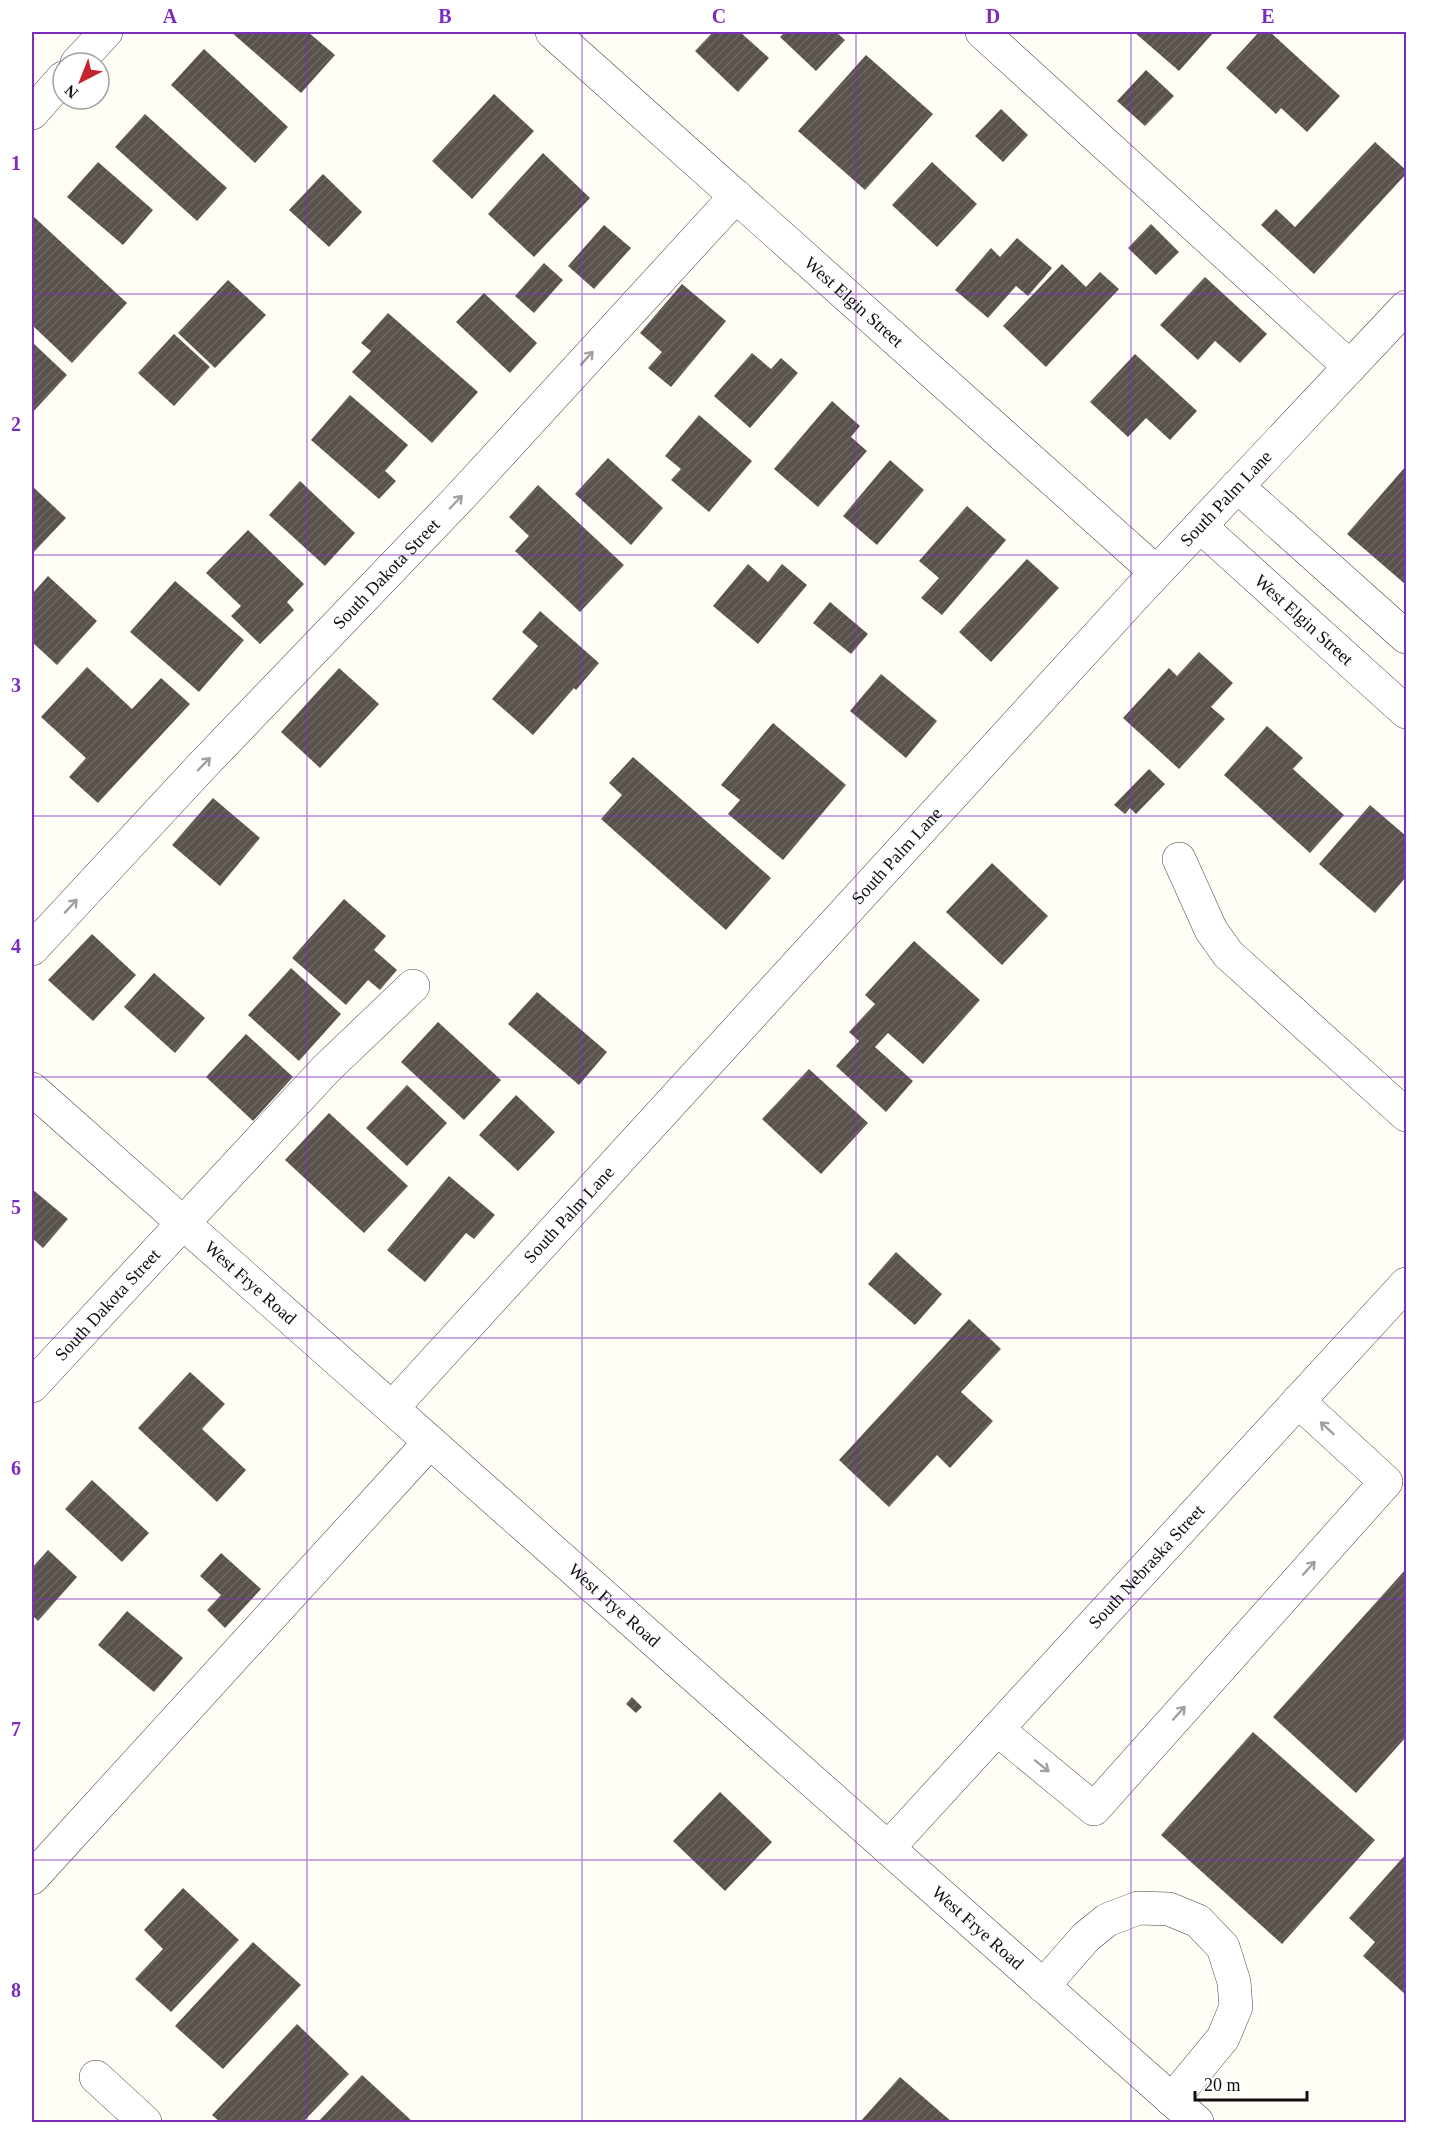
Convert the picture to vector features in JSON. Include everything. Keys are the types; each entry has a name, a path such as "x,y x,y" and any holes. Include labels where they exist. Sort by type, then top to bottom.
{"street":[{"path":"88,51 106,32"},
{"name":"West Elgin Street","path":"552,32 1156,572"},
{"path":"982,32 1350,367"},
{"path":"32,113 51,92"},
{"name":"South Dakota Street","path":"32,949 209,759 461,496 736,196"},
{"name":"South Palm Lane","path":"392,1408 1156,572 1407,307"},
{"path":"1237,486 1407,637"},
{"name":"West Elgin Street","path":"1200,526 1407,712"},
{"path":"1179,859 1211,930 1228,954 1407,1114"},
{"name":"South Dakota Street","path":"32,1386 182,1222 326,1070 413,986"},
{"name":"West Frye Road","path":"32,1089 1197,2122"},
{"name":"South Nebraska Street","path":"888,1848 1407,1284"},
{"path":"997,1729 1094,1809 1386,1482 1298,1401"},
{"path":"32,1878 430,1442"},
{"path":"1043,1986 1086,1937 1107,1920 1138,1908 1168,1909 1197,1921 1223,1947 1234,1982 1236,2007 1223,2038 1172,2100"},
{"path":"96,2077 145,2122"}],"building":[{"path":"231,32 308,32 335,55 301,93"},
{"path":"713,32 740,32 769,58 738,92 695,51"},
{"path":"785,32 836,32 845,40 816,71 780,37"},
{"path":"1134,32 1214,32 1179,71"},
{"path":"1259,32 1270,32 1340,96 1307,132 1281,108 1276,114 1226,68"},
{"path":"204,49 288,127 255,163 171,85"},
{"path":"866,55 933,114 865,190 798,131"},
{"path":"1146,70 1174,96 1145,126 1117,101"},
{"path":"494,94 534,131 472,199 432,161"},
{"path":"1001,109 1028,135 1003,162 975,136"},
{"path":"145,114 227,188 197,221 115,147"},
{"path":"1375,142 1406,170 1406,174 1314,274 1261,225 1276,209 1295,227"},
{"path":"543,153 590,198 534,257 488,214"},
{"path":"98,162 153,210 123,245 67,197"},
{"path":"932,162 977,204 937,247 892,205"},
{"path":"323,174 362,212 329,247 289,210"},
{"path":"33,216 127,303 72,363 32,325"},
{"path":"1151,224 1179,252 1156,275 1128,248"},
{"path":"604,225 631,248 594,289 568,266"},
{"path":"1017,238 1052,268 1028,296 1016,286 988,318 955,290 991,248 1000,257"},
{"path":"544,263 563,280 534,313 515,296"},
{"path":"1062,264 1086,287 1100,272 1119,289 1046,367 1003,326"},
{"path":"1205,277 1267,334 1240,363 1215,341 1198,360 1160,325"},
{"path":"228,280 266,315 215,368 178,333"},
{"path":"682,284 726,321 671,387 648,368 662,352 640,333"},
{"path":"484,293 537,343 510,373 456,322"},
{"path":"388,313 478,392 432,443 352,372 371,351 361,343"},
{"path":"174,334 210,367 174,406 138,373"},
{"path":"32,342 67,375 32,413"},
{"path":"752,353 771,369 781,358 798,373 750,428 714,396"},
{"path":"1135,354 1197,411 1170,440 1146,418 1128,437 1090,402"},
{"path":"350,395 408,445 385,471 396,481 379,499 311,440"},
{"path":"832,401 860,426 851,437 867,451 818,507 774,469"},
{"path":"699,415 752,461 709,512 671,480 681,469 665,456"},
{"path":"608,458 663,508 631,545 575,494"},
{"path":"890,460 924,490 877,545 843,516"},
{"path":"1406,466 1406,582 1405,584 1347,534"},
{"path":"300,481 355,533 325,566 269,515"},
{"path":"538,485 624,565 580,612 515,551 529,536 509,517"},
{"path":"32,486 66,518 32,554"},
{"path":"967,506 1006,540 942,615 921,598 939,578 919,561"},
{"path":"248,530 304,584 287,602 294,610 260,644 231,616 241,606 206,573"},
{"path":"1027,559 1059,588 991,662 959,632"},
{"path":"748,564 768,582 782,564 807,585 758,644 713,606"},
{"path":"48,576 97,621 57,665 32,642 32,594"},
{"path":"175,581 244,640 199,692 130,632"},
{"path":"830,602 868,634 851,654 813,623"},
{"path":"540,611 599,663 533,735 492,699 538,646 522,632"},
{"path":"1199,652 1233,683 1211,707 1225,719 1179,769 1123,718 1169,668 1177,676"},
{"path":"87,667 132,709 161,678 190,704 98,803 69,777 86,758 41,717"},
{"path":"339,668 379,704 320,768 281,732"},
{"path":"881,674 937,721 906,758 850,711"},
{"path":"773,723 846,785 783,860 728,814 740,800 721,785"},
{"path":"1267,726 1303,758 1293,769 1344,815 1310,853 1224,775"},
{"path":"633,757 771,878 726,930 601,819 622,795 609,783"},
{"path":"1149,769 1165,784 1136,814 1130,808 1125,814 1114,805"},
{"path":"213,798 260,838 220,886 172,845"},
{"path":"1370,805 1406,836 1406,877 1375,913 1319,864"},
{"path":"992,863 1048,916 1002,965 946,912"},
{"path":"344,899 386,936 374,950 397,970 380,990 368,980 346,1005 292,958"},
{"path":"92,934 136,975 93,1021 48,980"},
{"path":"914,941 980,1000 923,1064 888,1033 875,1047 913,1081 886,1112 836,1066 859,1041 849,1032 875,1004 865,995"},
{"path":"291,968 341,1014 299,1061 248,1015"},
{"path":"154,973 205,1018 175,1053 124,1007"},
{"path":"537,992 607,1052 579,1085 508,1024"},
{"path":"438,1022 501,1080 464,1120 401,1062"},
{"path":"246,1034 293,1077 253,1121 206,1077"},
{"path":"809,1069 868,1123 821,1174 762,1119"},
{"path":"407,1085 447,1123 407,1166 366,1128"},
{"path":"516,1095 555,1132 518,1171 479,1135"},
{"path":"329,1113 408,1186 364,1233 285,1160"},
{"path":"449,1176 495,1215 474,1239 466,1233 425,1282 387,1250"},
{"path":"32,1189 68,1219 43,1248 32,1238"},
{"path":"896,1252 942,1294 915,1325 868,1284"},
{"path":"969,1319 1001,1349 961,1392 993,1421 950,1468 937,1455 889,1507 839,1460"},
{"path":"190,1372 225,1404 202,1429 246,1470 217,1502 138,1428"},
{"path":"92,1480 149,1533 122,1562 65,1509"},
{"path":"48,1550 77,1577 38,1621 32,1615 32,1568"},
{"path":"221,1553 261,1589 225,1628 207,1610 221,1595 200,1576"},
{"path":"1406,1569 1406,1737 1356,1793 1273,1717"},
{"path":"127,1611 183,1658 154,1692 98,1645"},
{"path":"632,1697 642,1707 636,1713 626,1704"},
{"path":"1253,1732 1375,1840 1282,1944 1161,1835"},
{"path":"720,1792 772,1842 725,1891 673,1841"},
{"path":"1406,1854 1406,1995 1363,1956 1375,1942 1349,1918"},
{"path":"183,1888 239,1940 171,2012 135,1979 163,1949 144,1930"},
{"path":"253,1942 301,1985 223,2069 175,2026"},
{"path":"297,2024 349,2074 303,2122 220,2122 212,2115"},
{"path":"362,2075 413,2122 318,2122"},
{"path":"900,2077 952,2122 860,2122"}]}
